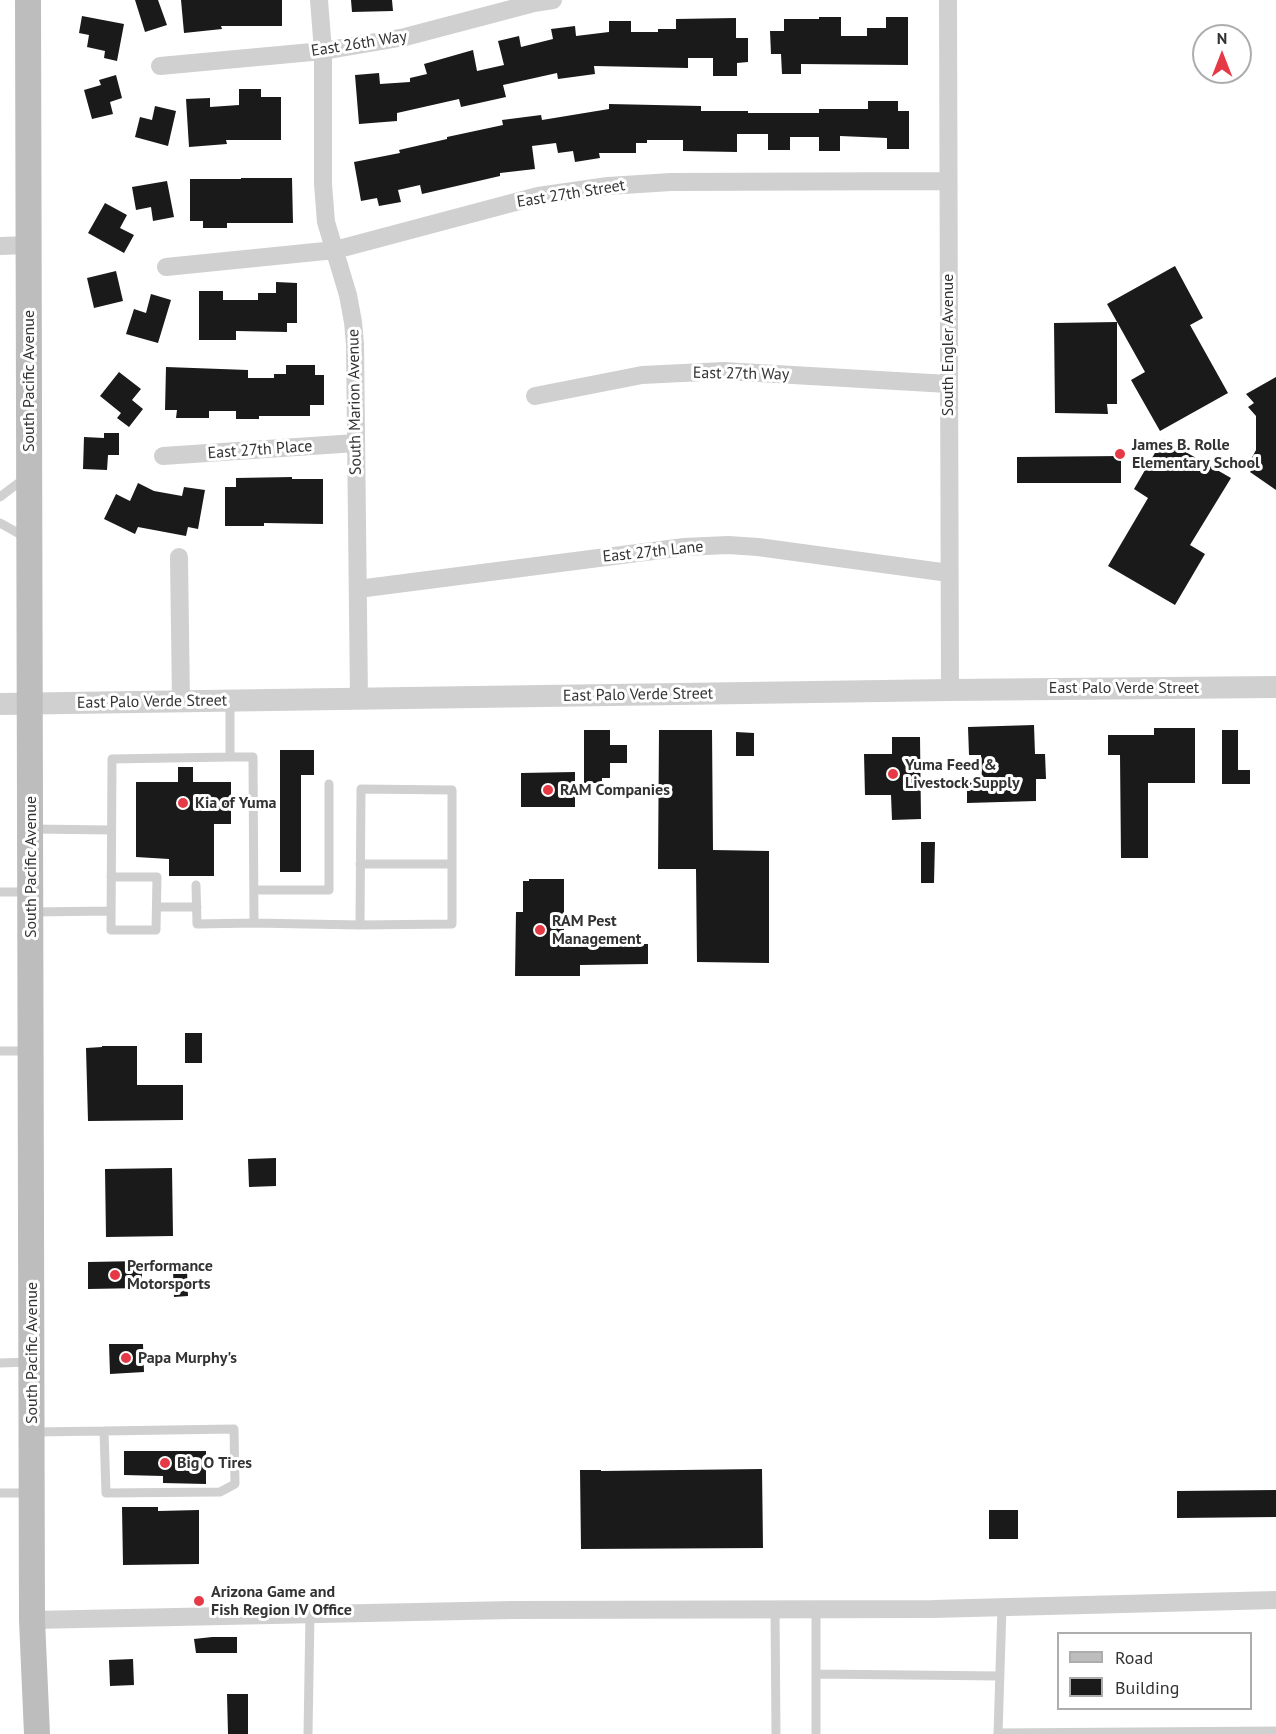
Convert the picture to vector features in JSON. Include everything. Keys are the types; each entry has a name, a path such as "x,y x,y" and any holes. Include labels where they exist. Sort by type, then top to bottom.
{"main road":[{"name":"South Pacific Avenue","path":"28,0 32,1620 38,1734"}],"street":[{"name":"South Marion Avenue","path":"319,0 323,51 322,184 327,222 353,322 355,344 359,700"},
{"name":"East 26th Way","path":"160,66 323,51 405,37 553,0"},
{"name":"South Engler Avenue","path":"948,0 950,690"},
{"name":"East 27th Street","path":"166,267 335,250 538,196 608,186 671,182 948,181"},
{"path":"0,246 29,245"},
{"name":"East 27th Way","path":"535,396 642,375 724,371 948,384"},
{"name":"East 27th Place","path":"163,456 356,443"},
{"name":"East 27th Lane","path":"358,589 684,547 728,545 949,573"},
{"path":"179,557 181,702"},
{"name":"East Palo Verde Street","path":"0,704 1276,687"},
{"path":"32,1620 512,1610 1002,1607 1276,1600"}],"lane":[{"path":"0,497 29,475"},
{"path":"0,523 29,539"},
{"path":"230,701 230,758"},
{"path":"111,877 157,877 156,930 111,930 111,877 111,830 112,759 253,758 254,924"},
{"path":"254,890 329,890 329,784"},
{"path":"196,885 197,924 360,925 452,924 452,789 360,789 360,925"},
{"path":"30,829 111,830"},
{"path":"360,864 452,864"},
{"path":"0,892 31,902 111,911"},
{"path":"157,907 197,907"},
{"path":"0,1051 31,1051"},
{"path":"0,1363 32,1362"},
{"path":"32,1432 234,1429 235,1484 220,1492 106,1493 104,1431"},
{"path":"0,1492 32,1493"},
{"path":"1002,1607 998,1733 1276,1731"},
{"path":"775,1609 776,1734"},
{"path":"816,1609 816,1734"},
{"path":"308,1734 310,1614"},
{"path":"816,1674 1000,1676"}],"building":[{"path":"135,0 158,0 167,25 145,32"},
{"path":"181,0 282,0 282,26 221,26 222,29 184,33"},
{"path":"351,0 392,0 393,11 352,12"},
{"path":"82,16 124,24 117,61 104,58 105,51 87,47 89,35 79,33"},
{"path":"819,17 841,17 841,36 867,36 867,28 886,28 886,17 908,17 908,65 801,64 801,74 782,74 781,54 771,54 770,31 784,31 784,19 819,19"},
{"path":"736,18 736,38 748,38 748,62 737,63 737,76 713,76 713,58 688,58 688,68 594,66 595,74 558,79 557,73 503,85 506,97 461,107 459,99 397,113 397,121 359,124 355,75 379,73 380,84 410,82 410,78 427,74 424,64 473,50 477,71 504,65 498,41 519,36 521,47 553,39 551,29 575,26 576,36 609,32 609,21 631,21 631,32 658,32 658,29 676,29 676,19"},
{"path":"116,75 122,98 110,102 113,114 92,119 84,90 101,85 99,80"},
{"path":"239,89 261,89 261,97 281,97 281,140 226,140 227,144 189,147 186,99 210,98 210,107 239,105"},
{"path":"868,101 898,101 898,111 909,111 909,149 887,149 887,138 840,136 840,151 819,151 819,137 790,137 790,150 768,150 768,134 737,134 737,152 683,151 683,140 647,140 647,143 636,143 636,153 599,153 600,158 575,162 573,151 558,153 556,143 532,146 535,169 500,173 500,176 422,194 420,185 398,190 401,202 379,206 377,198 361,201 354,162 400,153 399,150 503,125 502,120 541,115 542,120 609,109 609,104 701,106 701,111 819,113 819,109 868,109"},
{"path":"155,106 176,111 168,146 135,137 140,117 152,120"},
{"path":"292,178 293,223 227,223 227,228 203,228 203,221 190,221 190,179"},
{"path":"167,181 174,217 153,221 151,207 136,210 132,187"},
{"path":"105,203 127,215 120,228 134,235 124,253 88,233"},
{"path":"1175,266 1203,318 1190,325 1228,393 1160,431 1131,380 1145,372 1107,304"},
{"path":"116,271 123,301 94,308 87,278"},
{"path":"276,282 297,283 297,323 287,323 287,332 236,331 236,340 199,340 199,291 223,291 223,300 258,300 258,293 276,293"},
{"path":"151,294 171,300 158,343 126,334 134,309 146,313"},
{"path":"1117,322 1117,404 1107,404 1108,414 1055,413 1054,323"},
{"path":"286,365 315,365 315,375 324,375 324,405 310,405 310,416 259,416 259,419 236,419 236,411 209,411 209,418 176,418 177,410 165,410 166,367 248,370 248,378 274,378 274,374 286,374"},
{"path":"119,372 141,389 132,400 143,409 129,427 117,418 121,413 100,396"},
{"path":"1276,377 1276,490 1250,472 1254,467 1249,463 1256,450 1256,416 1248,407 1254,403 1246,394"},
{"path":"104,433 119,433 119,455 108,455 107,470 83,469 84,437 104,438"},
{"path":"1163,439 1231,478 1190,545 1205,554 1175,605 1108,566 1148,498 1134,489"},
{"path":"1121,456 1121,483 1017,483 1017,457"},
{"path":"292,477 292,479 323,479 323,524 264,523 264,526 225,526 225,487 236,487 236,478"},
{"path":"138,483 154,491 182,496 184,487 205,490 198,529 188,527 186,536 138,527 135,534 104,519 116,494 130,501"},
{"path":"1034,725 1035,754 1045,754 1046,779 1036,779 1036,801 967,803 967,781 982,780 981,755 969,755 968,727"},
{"path":"1154,728 1195,728 1195,783 1148,783 1148,858 1121,858 1120,755 1108,755 1108,735 1154,735"},
{"path":"584,730 610,730 610,745 627,745 627,763 610,763 610,778 602,778 602,783 584,783"},
{"path":"659,730 712,730 713,850 769,851 769,963 697,962 696,869 658,869"},
{"path":"1222,730 1238,730 1238,770 1250,770 1250,784 1222,784"},
{"path":"736,732 754,733 754,756 736,756"},
{"name":"Yuma Feed & Livestock Supply","path":"892,737 920,737 921,819 892,820 891,795 865,795 864,754 892,754"},
{"path":"280,750 314,750 314,775 301,775 301,872 280,872"},
{"name":"Kia of Yuma","path":"178,767 193,767 193,782 231,782 231,824 214,824 214,876 169,876 169,859 136,857 136,782 178,782"},
{"name":"RAM Companies","path":"575,772 575,807 521,807 521,773"},
{"path":"921,842 935,842 934,883 921,883"},
{"path":"529,879 564,879 564,941 648,944 648,964 580,965 580,976 515,976 516,912 523,912 523,881 529,881"},
{"path":"185,1033 202,1033 202,1063 185,1063"},
{"path":"137,1046 137,1085 183,1085 183,1120 88,1121 86,1048"},
{"path":"276,1158 276,1186 249,1187 248,1159"},
{"path":"172,1168 173,1236 106,1237 105,1169"},
{"name":"Performance Motorsports","path":"142,1261 142,1288 88,1289 88,1262"},
{"path":"173,1270 187,1270 188,1296 174,1297"},
{"name":"Papa Murphy's","path":"109,1344 143,1344 144,1372 110,1374"},
{"name":"Big O Tires","path":"124,1451 206,1451 206,1484 163,1483 163,1476 124,1475"},
{"path":"762,1469 763,1548 581,1549 580,1470"},
{"path":"1276,1490 1276,1517 1177,1518 1177,1491"},
{"path":"122,1507 158,1507 158,1511 199,1510 199,1564 123,1565"},
{"path":"989,1510 1018,1510 1018,1539 989,1539"},
{"path":"237,1637 237,1653 196,1653 194,1639"},
{"path":"133,1659 134,1685 110,1686 109,1660"},
{"path":"227,1694 248,1694 248,1734 228,1734"}],"place":[{"name":"James B. Rolle Elementary School","path":"1120,454"},
{"name":"Yuma Feed & Livestock Supply","path":"893,774"},
{"name":"RAM Companies","path":"548,790"},
{"name":"Kia of Yuma","path":"183,803"},
{"name":"RAM Pest Management","path":"540,930"},
{"name":"Performance Motorsports","path":"115,1275"},
{"name":"Papa Murphy's","path":"126,1358"},
{"name":"Big O Tires","path":"165,1463"},
{"name":"Arizona Game and Fish Region IV Office","path":"199,1601"}]}
